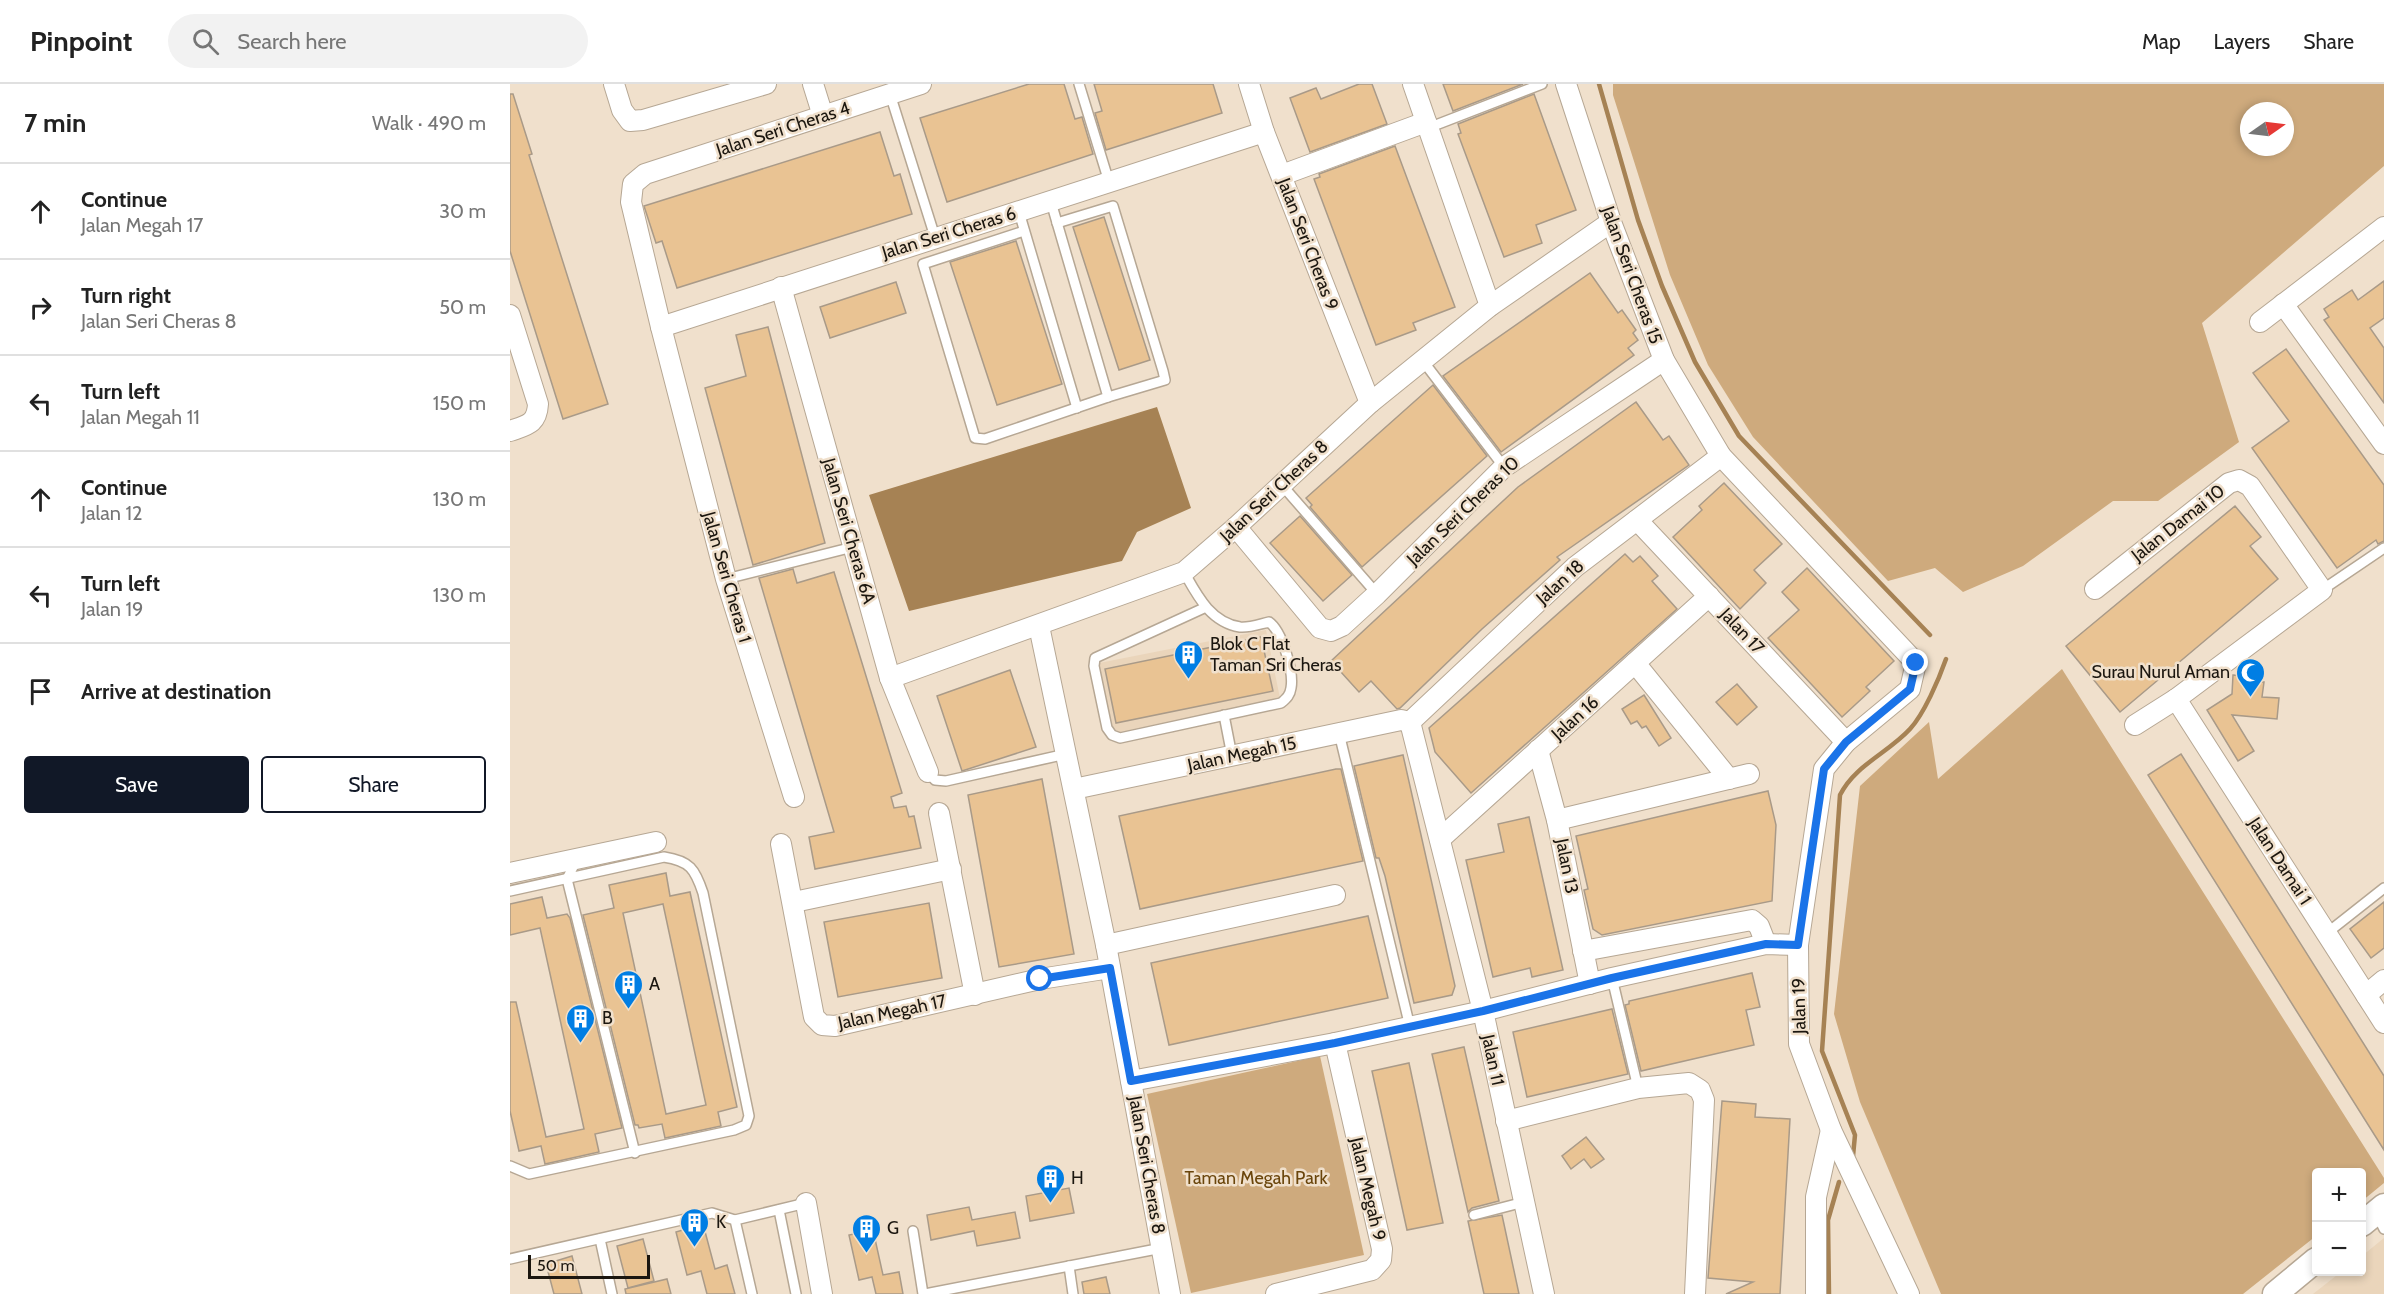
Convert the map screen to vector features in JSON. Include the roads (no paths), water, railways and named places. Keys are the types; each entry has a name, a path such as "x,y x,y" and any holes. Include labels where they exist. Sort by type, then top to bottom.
{"street":[{"path":"614,84 622,110 630,121 643,120 717,91 766,84"},
{"path":"813,84 823,116"},
{"name":"Jalan Seri Cheras 4","path":"661,327 631,202 633,184 645,174 823,116 863,93 890,94 921,84"},
{"name":"Jalan Seri Cheras 9","path":"1249,84 1264,132 1370,403"},
{"path":"1413,84 1490,306"},
{"name":"Jalan Seri Cheras 15","path":"1566,84 1611,222 1664,360 1721,456"},
{"path":"1282,175 1427,125"},
{"name":"Jalan Seri Cheras 6","path":"661,327 935,237 1022,221 1051,202 1264,132"},
{"name":"Jalan Seri Cheras 8","path":"890,678 1184,572 1236,528 1370,403 1490,306 1611,222"},
{"path":"2260,322 2384,227"},
{"name":"Jalan Seri Cheras 6A","path":"781,287 890,678 928,772"},
{"path":"2283,304 2384,444"},
{"path":"510,315 538,404 538,416 531,424 510,430"},
{"name":"Jalan Seri Cheras 1","path":"661,327 726,579 794,797"},
{"name":"Jalan Seri Cheras 10","path":"1236,528 1320,628 1331,632 1342,626 1377,594 1504,466 1664,360"},
{"name":"Jalan 18","path":"1410,722 1575,567 1721,456"},
{"name":"Jalan 19","path":"1721,456 1916,663 1910,689 1846,742 1824,769 1798,945 1799,1044 1832,1130 1902,1291"},
{"name":"Jalan Damai 10","path":"2095,589 2229,483 2239,480 2250,486 2322,590"},
{"name":"Jalan 17","path":"1637,520 1846,742"},
{"path":"2135,725 2176,699 2322,590"},
{"name":"Jalan 16","path":"1440,839 1709,596"},
{"name":"Jalan Seri Cheras 8","path":"1039,626 1106,945 1170,1294"},
{"path":"1635,663 1728,779"},
{"name":"Jalan Damai 1","path":"2176,699 2384,1023"},
{"name":"Jalan Megah 15","path":"1074,789 1401,720 1410,722"},
{"name":"Jalan 11","path":"1410,722 1483,1011 1544,1294"},
{"name":"Jalan 13","path":"1538,750 1557,820 1590,984"},
{"path":"1557,820 1749,774"},
{"path":"939,813 975,995"},
{"path":"510,873 563,868 656,842"},
{"name":"Jalan Megah 17","path":"781,844 814,1017 822,1025 835,1026 1040,979 1110,968"},
{"path":"794,903 951,869"},
{"path":"1106,945 1335,895"},
{"path":"1583,951 1752,920 1759,926 1766,944"},
{"path":"1131,1081 1410,1027 1612,978 1766,944 1798,945"},
{"path":"2366,995 2384,980"},
{"name":"Jalan Megah 9","path":"1276,1294 1372,1270 1381,1260 1382,1249 1335,1043"},
{"path":"1506,1121 1638,1088 1689,1083 1700,1090 1704,1100 1695,1294"},
{"path":"1816,1294 1816,1197 1832,1130"},
{"path":"806,1203 822,1294"},
{"path":"2274,1294 2312,1263"}],"lane":[{"path":"1079,84 1109,183"},
{"path":"1427,125 1542,84"},
{"path":"890,94 935,237"},
{"path":"1051,202 1108,397"},
{"path":"1057,223 1113,206 1165,380 985,439 975,438 923,264 1022,221 1077,408"},
{"path":"1423,361 1504,466"},
{"path":"1281,484 1377,594"},
{"path":"726,579 853,548"},
{"path":"2322,590 2384,548"},
{"path":"1184,572 1204,608 1225,621 1242,627 1269,622 1276,627 1281,636 1292,685 1289,696 1281,703 1120,738 1112,735 1107,728 1094,666 1095,658 1204,608"},
{"path":"1224,715 1232,756"},
{"path":"1339,733 1410,1027"},
{"path":"928,772 935,780 946,781 1066,754"},
{"path":"510,891 563,868 664,857 684,860 697,876 703,893 749,1116 746,1125 734,1130 635,1153 529,1174 510,1166"},
{"path":"563,868 635,1153"},
{"path":"2327,933 2384,888"},
{"path":"1612,978 1638,1088"},
{"path":"1474,1215 1524,1202"},
{"path":"510,1259 712,1213 735,1220 806,1203"},
{"path":"779,1210 796,1294"},
{"path":"735,1220 752,1294"},
{"path":"913,1230 924,1294 1162,1248"},
{"path":"600,1239 612,1294"},
{"path":"1068,1266 1073,1294"}],"waterway":[{"path":"1599,84 1638,220 1662,286 1695,362 1739,436 1930,635"},
{"path":"1853,1156 1855,1135 1822,1051 1840,795 1854,775 1915,723 1931,696 1946,659"},
{"path":"1829,1294 1828,1220 1839,1182"}],"place":[{"name":"Blok C Flat Taman Sri Cheras","path":"1189,680"},
{"name":"Surau Nurul Aman","path":"2251,698"},
{"name":"A","path":"628,1010"},
{"name":"B","path":"581,1044"},
{"name":"H","path":"1050,1204"},
{"name":"K","path":"695,1248"},
{"name":"G","path":"866,1254"}],"park label":[{"name":"Taman Megah Park","path":"1256,1178"}]}
